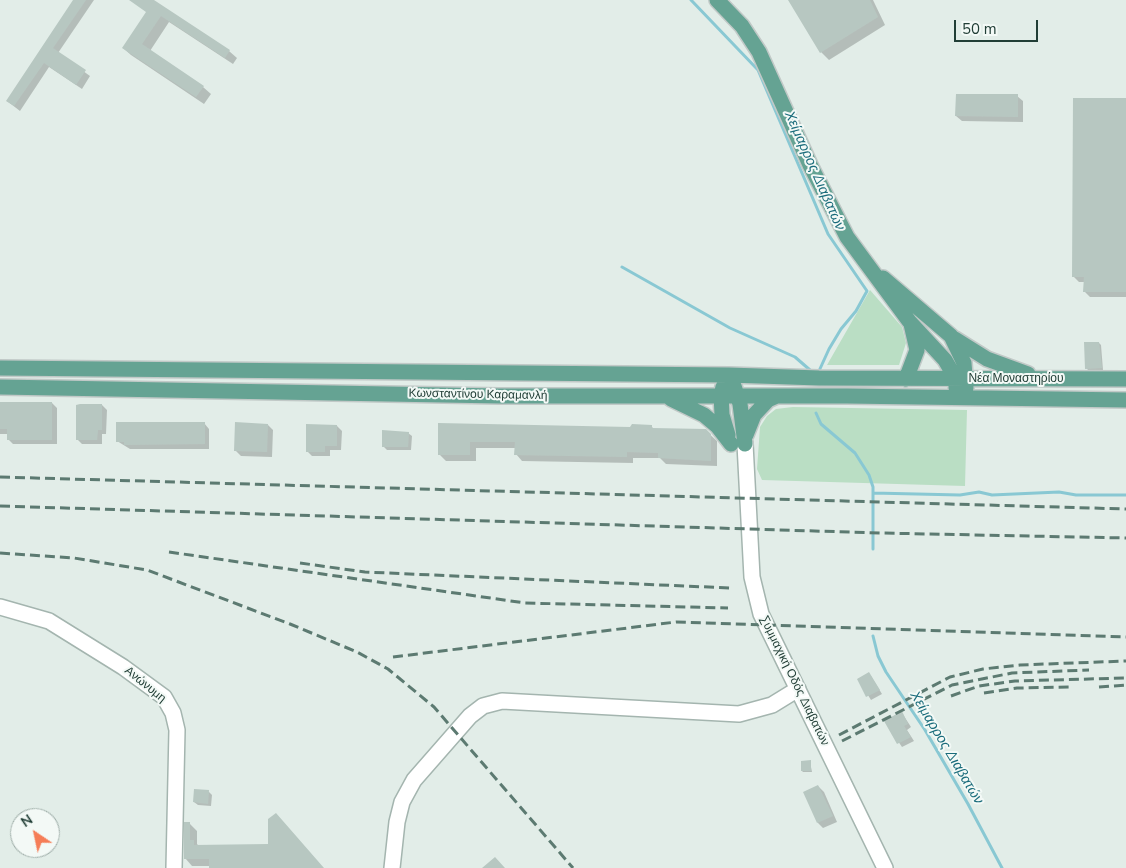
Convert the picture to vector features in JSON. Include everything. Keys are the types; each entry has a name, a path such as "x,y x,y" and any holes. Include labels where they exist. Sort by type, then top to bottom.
{"main road":[{"path":"716,0 742,26 753,42 832,210 847,236 909,321 946,360 961,379"},
{"path":"871,271 910,299 951,336 987,359 1047,379"},
{"path":"906,379 917,350 909,321"},
{"path":"951,336 962,358 961,398"},
{"name":"Κωνσταντίνου Καραμανλή","path":"0,368 729,375 906,379"},
{"path":"729,375 721,395 722,415 738,444"},
{"path":"729,375 738,395 738,444"},
{"name":"Νέα Μοναστηρίου","path":"906,379 1126,379"},
{"name":"Κωνσταντίνου Καραμανλή","path":"0,388 499,396 777,395 961,398"},
{"path":"660,395 676,400 704,415 738,444"},
{"path":"738,444 746,434 754,415 768,400 777,395"},
{"name":"Νέα Μοναστηρίου","path":"961,398 1126,400"}],"street":[{"name":"Συμμαχική Οδός Διαβατών","path":"738,444 748,481 750,553 755,595 766,625 884,868"},
{"name":"Ανώνυμη","path":"0,607 49,621 123,667 164,698 174,713 176,730 174,868"},
{"path":"392,868 402,802 414,780 470,716 484,706 502,701 739,714 772,704 798,689"}],"green space":[{"path":"870,290 902,327 906,343 899,365 827,365"},
{"path":"793,407 967,410 965,486 762,480 757,469 760,427 767,416 776,409"}],"building":[{"path":"73,0 86,0 53,48 86,70 76,85 44,63 14,106 6,101"},
{"path":"129,0 154,0 230,50 225,58 161,16 142,44 204,86 196,97 122,48 146,12"},
{"path":"788,0 870,0 878,17 820,53"},
{"path":"956,94 1018,94 1018,117 955,116"},
{"path":"1073,98 1126,98 1126,292 1083,292 1084,277 1072,277"},
{"path":"1084,342 1099,342 1102,368 1085,369"},
{"path":"0,402 52,402 52,440 7,440 7,429 0,429"},
{"path":"102,404 102,430 98,430 97,440 76,440 76,405"},
{"path":"116,422 205,422 205,444 124,445 124,442 116,442"},
{"path":"235,422 268,424 267,452 234,451"},
{"path":"438,423 630,427 632,424 652,425 652,428 706,429 711,434 711,461 658,458 658,453 627,452 627,457 514,455 515,442 470,442 470,455 438,455"},
{"path":"306,424 337,425 337,446 325,446 325,452 306,452"},
{"path":"382,430 409,432 408,447 382,447"},
{"path":"869,672 880,690 866,697 857,679"},
{"path":"902,711 908,724 904,726 911,737 897,744 884,721"},
{"path":"811,760 811,771 801,771 801,761"},
{"path":"818,785 833,816 817,823 803,792"},
{"path":"194,789 209,790 208,804 193,802"},
{"path":"276,813 324,868 209,868 209,859 184,859 184,822 190,822 190,840 194,840 194,845 268,844 268,819"},
{"path":"495,857 505,868 482,868"}],"waterway":[{"name":"Χείμαρρος Διαβατών","path":"691,0 758,70 828,234 867,291 856,311 841,329 819,371 817,371"},
{"name":"Χείμαρρος Διαβατών","path":"622,267 730,328 795,357 810,370"},
{"name":"Χείμαρρος Διαβατών","path":"816,413 821,424 855,453 869,475 873,487 873,549"},
{"path":"873,493 960,495 979,492 992,495 1059,492 1076,495 1126,495"},
{"name":"Χείμαρρος Διαβατών","path":"873,636 878,656 886,672 925,730 1002,868"}],"railway":[{"path":"0,477 1126,509"},
{"path":"0,506 880,533 1126,538"},
{"path":"169,552 525,603 728,608"},
{"path":"0,553 74,558 147,570 290,624 357,652 388,669 434,707 573,868"},
{"path":"300,563 365,572 730,588"},
{"path":"393,657 676,622 1126,637"},
{"path":"839,735 950,677 983,669 1020,665 1126,661"},
{"path":"842,741 952,685 1012,673 1089,670"},
{"path":"951,696 979,686 1015,681 1126,678"},
{"path":"1099,687 1126,685"},
{"path":"984,693 1017,688 1071,687"}]}
